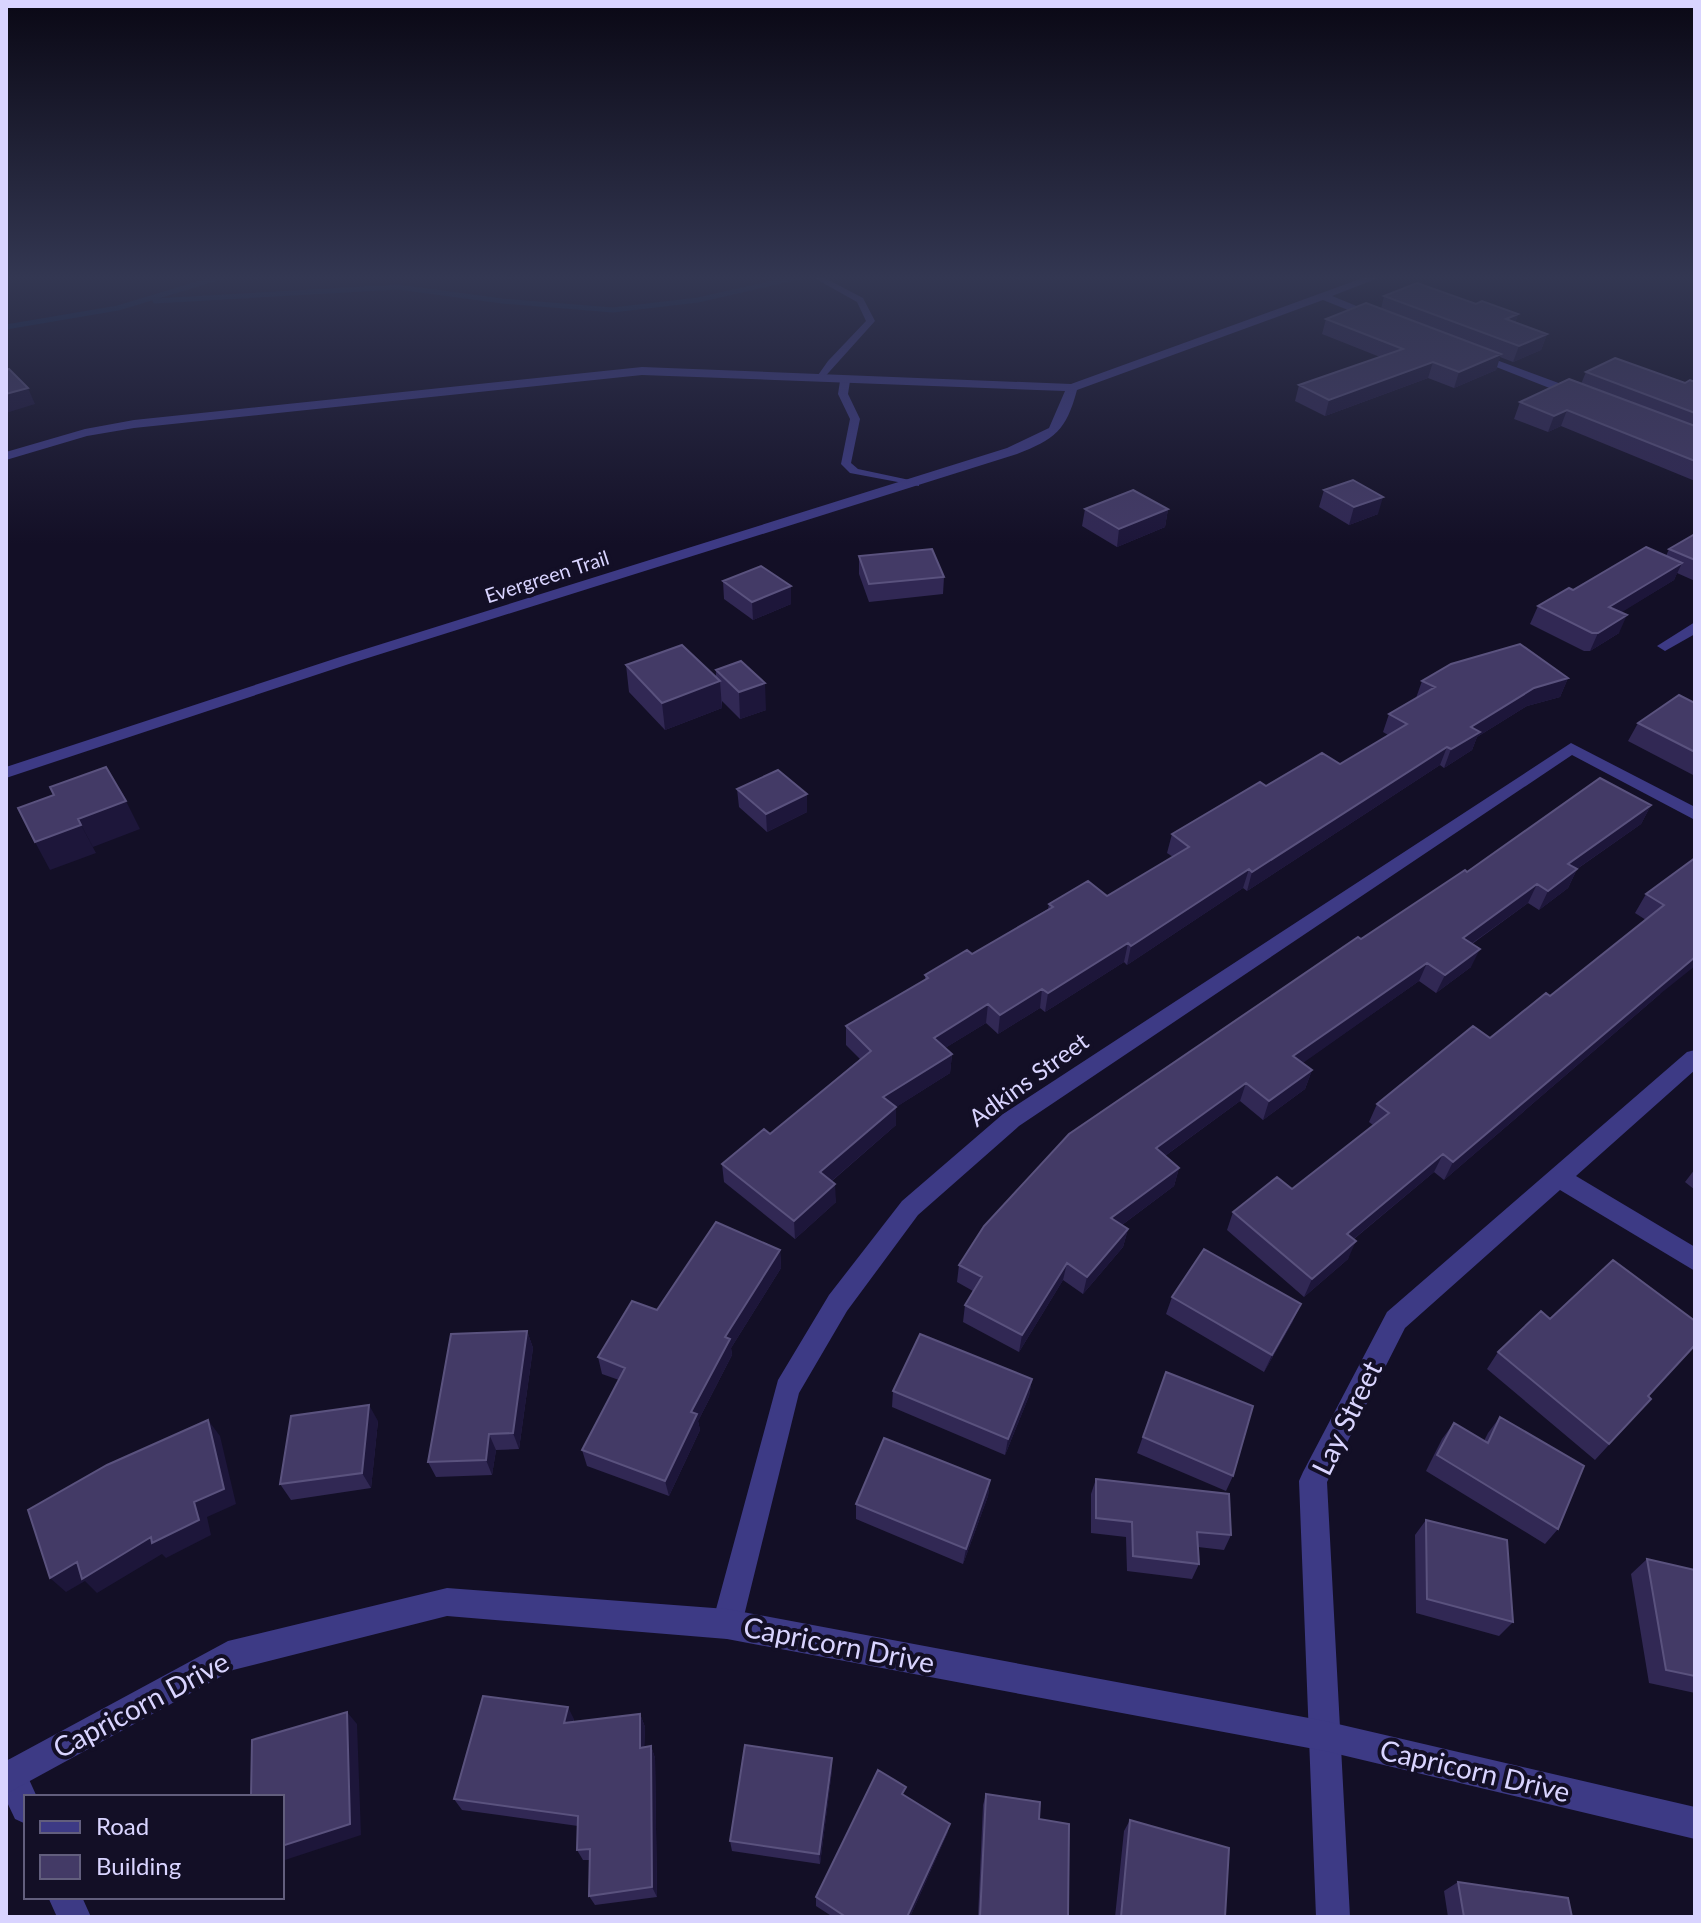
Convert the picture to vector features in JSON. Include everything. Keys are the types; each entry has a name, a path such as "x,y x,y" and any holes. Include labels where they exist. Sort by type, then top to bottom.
{"street":[{"path":"6,456 85,433 134,424 642,371 1072,388 1135,365"},
{"path":"1500,365 1590,399"},
{"name":"Evergreen Trail","path":"6,773 346,660 915,484 1040,441 1063,421 1072,388"},
{"path":"1665,646 1695,627"},
{"name":"Adkins Street","path":"727,1624 787,1389 838,1303 910,1208 1011,1120 1571,748 1695,814"},
{"name":"Lay Street","path":"1333,1917 1313,1481 1396,1320 1695,1058"},
{"path":"1557,1177 1695,1260"},
{"name":"Capricorn Drive","path":"9,1777 228,1656 447,1602 727,1624 1325,1736 1695,1823"},
{"path":"9,1777 24,1804"}],"lane":[{"path":"821,378 828,365"},
{"path":"845,381 843,394 855,419 846,464 864,474 915,484"}],"building":[{"path":"1358,365 1426,365 1329,400 1299,385"},
{"path":"1440,365 1476,365 1459,372"},
{"path":"1601,365 1634,365 1685,383 1690,380 1695,382 1695,413 1586,372"},
{"path":"9,369 28,388 6,394 6,370"},
{"path":"1569,379 1695,426 1695,461 1567,410 1554,416 1520,402"},
{"path":"1353,480 1383,497 1354,507 1324,490"},
{"path":"1133,490 1168,509 1119,529 1085,509"},
{"path":"1695,534 1695,560 1669,549"},
{"path":"1646,547 1682,563 1609,607 1627,615 1598,633 1592,633 1538,606 1569,588 1573,590"},
{"path":"932,549 944,577 869,584 859,556"},
{"path":"761,566 791,586 752,602 723,581"},
{"path":"1520,644 1568,678 1534,688 1471,727 1480,732 1451,749 1447,747 1131,946 1128,943 1048,993 1042,989 1000,1015 988,1004 934,1038 952,1054 883,1097 896,1107 820,1172 835,1184 794,1221 722,1164 764,1129 770,1134 871,1051 846,1026 928,978 925,975 967,950 972,954 1053,907 1049,904 1088,881 1107,896 1189,847 1172,834 1260,782 1266,786 1322,753 1340,764 1407,724 1389,714 1435,687 1422,681 1451,664"},
{"path":"682,645 720,681 662,703 626,665"},
{"path":"741,661 765,683 739,692 716,670"},
{"path":"1679,695 1695,703 1695,752 1638,723"},
{"path":"106,767 126,801 78,819 81,825 35,842 18,808 54,795 50,787"},
{"path":"778,770 807,794 766,814 737,789"},
{"path":"1600,778 1651,805 1568,864 1577,869 1548,891 1537,884 1463,938 1480,949 1445,975 1427,963 1293,1056 1312,1070 1269,1101 1246,1083 1156,1148 1179,1168 1111,1218 1128,1229 1087,1277 1067,1263 1022,1335 965,1305 982,1277 959,1265 984,1226 1069,1134 1358,937 1361,939 1465,870 1467,872"},
{"path":"1695,858 1695,957 1453,1162 1443,1154 1347,1234 1356,1241 1312,1279 1233,1212 1277,1177 1292,1189 1389,1113 1377,1104 1473,1026 1490,1038 1546,993 1550,996 1664,905 1646,894"},
{"path":"716,1222 780,1250 725,1337 730,1339 691,1412 697,1414 665,1481 582,1450 625,1368 598,1357 632,1301 657,1310"},
{"path":"1204,1249 1301,1304 1272,1355 1172,1297"},
{"path":"1613,1260 1695,1321 1695,1345 1609,1444 1498,1352 1541,1311 1550,1319"},
{"path":"527,1331 513,1433 489,1434 486,1460 428,1462 451,1334"},
{"path":"920,1334 1032,1379 1008,1439 893,1391"},
{"path":"1166,1372 1253,1406 1233,1476 1143,1437"},
{"path":"369,1405 362,1473 280,1484 291,1416"},
{"path":"1500,1417 1584,1466 1558,1529 1437,1455 1454,1423 1488,1443"},
{"path":"208,1420 224,1489 194,1502 199,1520 152,1543 151,1537 82,1579 77,1562 50,1578 28,1510 107,1465"},
{"path":"884,1438 990,1480 966,1549 856,1504"},
{"path":"1096,1479 1229,1494 1231,1535 1197,1532 1199,1564 1133,1556 1132,1522 1096,1518"},
{"path":"1426,1520 1507,1540 1513,1622 1427,1599"},
{"path":"1647,1559 1695,1570 1695,1676 1666,1670"},
{"path":"483,1696 568,1707 564,1723 640,1714 640,1748 651,1746 652,1887 589,1896 590,1849 577,1850 578,1816 454,1799"},
{"path":"347,1712 350,1824 284,1845 284,1795 251,1795 252,1740"},
{"path":"745,1745 832,1758 819,1854 730,1841"},
{"path":"878,1770 906,1787 902,1794 950,1824 907,1917 846,1917 816,1897"},
{"path":"986,1794 1040,1802 1039,1819 1069,1824 1068,1917 980,1917"},
{"path":"1130,1820 1229,1848 1225,1917 1121,1917"},
{"path":"1458,1882 1568,1898 1572,1917 1464,1917"}]}
